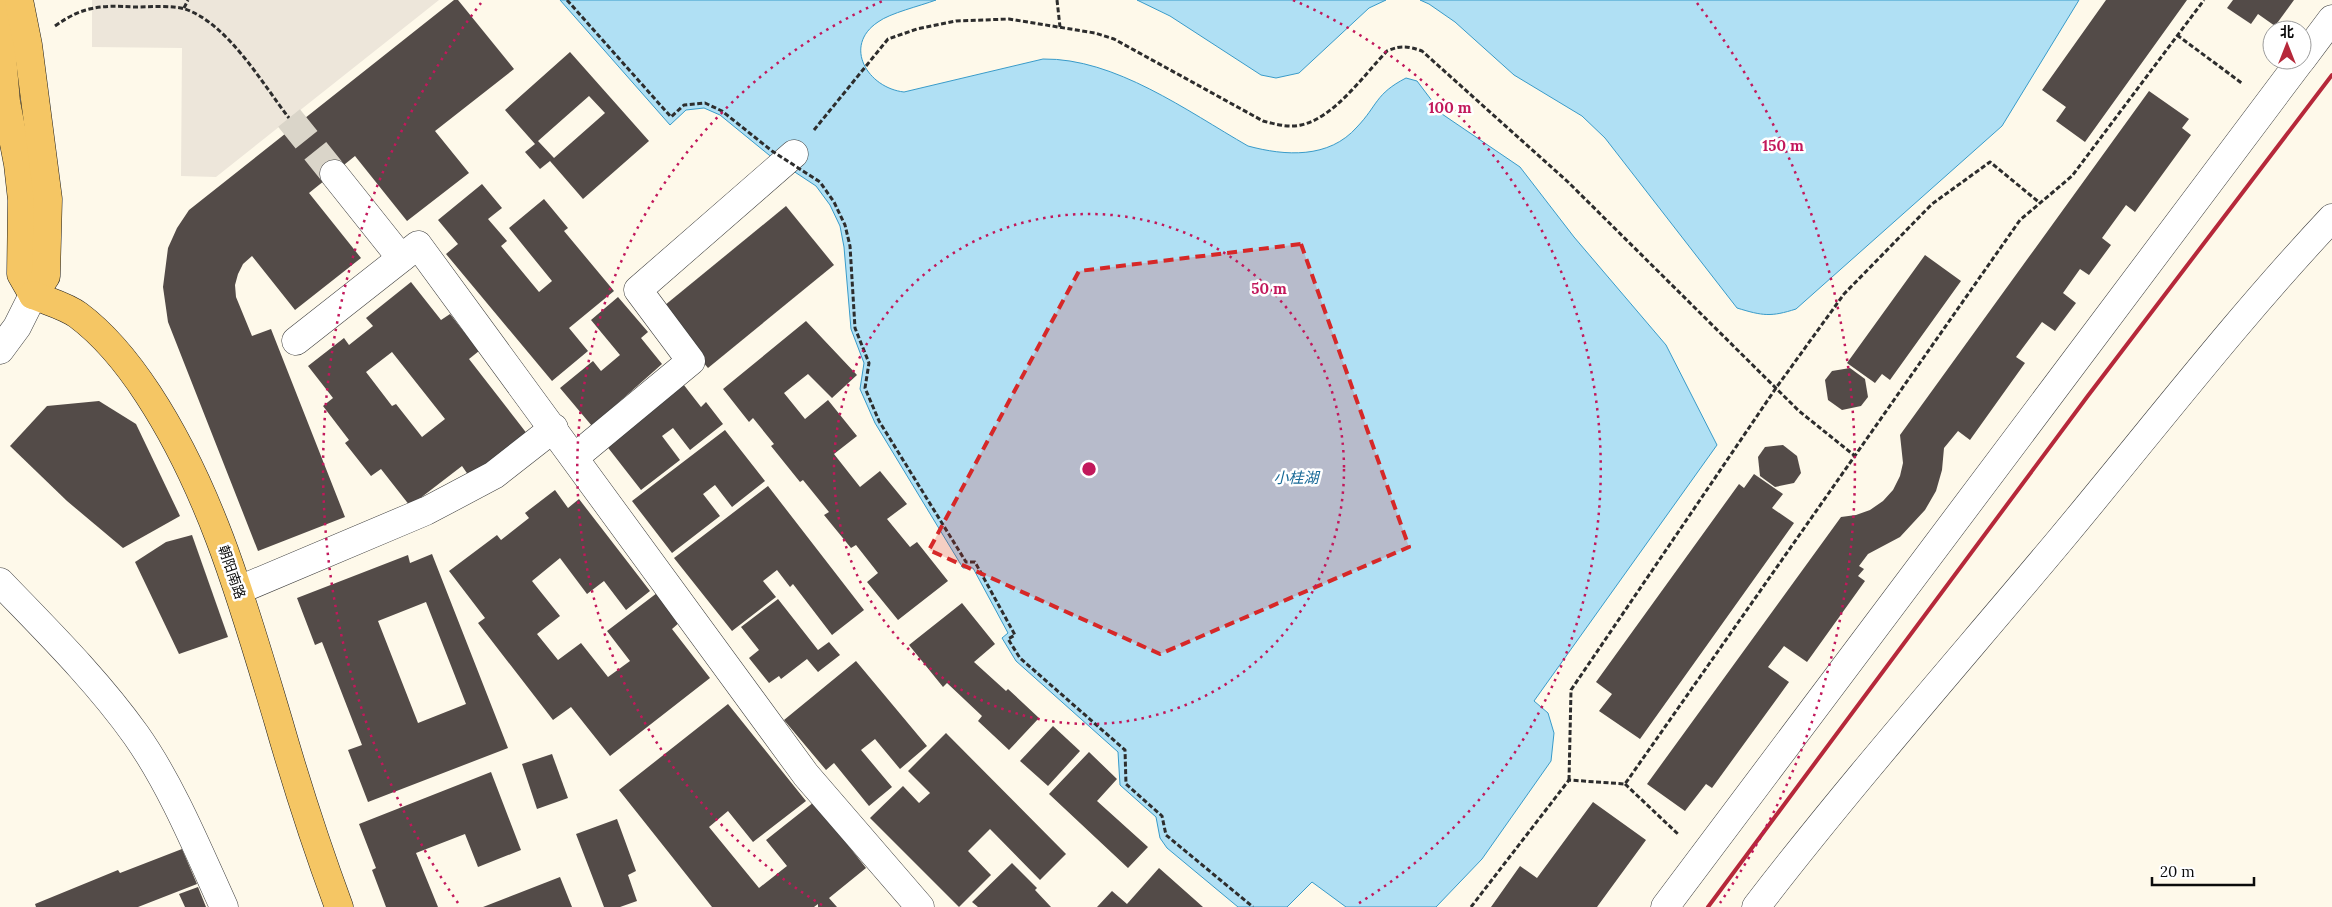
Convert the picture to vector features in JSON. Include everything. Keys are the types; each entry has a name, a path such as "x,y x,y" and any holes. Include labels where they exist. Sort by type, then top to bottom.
{"main road":[{"path":"12,0 2,56 6,102 18,164 22,200 22,274 34,295 46,276 48,199 28,46 19,0"},
{"name":"朝阳南路","path":"34,295 77,314 106,340 132,370 168,426 192,473 214,522 239,590 310,829 339,907"}],"street":[{"path":"2312,45 2332,19"},
{"path":"1665,907 2293,70"},
{"path":"575,457 691,361 638,290 794,154"},
{"path":"334,174 401,258"},
{"path":"1756,907 1805,843 2063,537 2167,408 2285,268 2332,218"},
{"path":"296,341 418,245 554,428 806,775 920,907"},
{"path":"0,350 17,327 34,295"},
{"path":"239,590 426,511 494,475 554,428"},
{"path":"0,582 88,673 137,736 160,774 224,907"}],"path":[{"path":"184,8 188,0"},
{"path":"567,0 671,117 684,106 705,103 722,111 772,151 820,182 834,202 845,225 850,246 855,328 869,363 865,388 879,421 966,562 975,562 1015,635 1008,639 1020,658 1125,750 1126,784 1162,816 1166,835 1253,907"},
{"path":"1057,0 1060,27"},
{"path":"1625,784 2020,220 2072,176 2204,0"},
{"path":"28,46 72,14 92,7 184,8 214,25 238,52 289,118"},
{"path":"794,154 888,39 917,28 956,21 1010,20 1095,33 1114,39 1263,121 1289,126 1301,125 1326,115 1387,51 1407,46 1422,51 1568,182 1800,411 1855,456"},
{"path":"2177,35 2268,103"},
{"path":"1471,907 1569,780 1571,690 1776,388 1844,294 1932,204 1990,162 2040,203"},
{"path":"1569,780 1625,784 1702,857"}],"highlighted area":[{"path":"1301,244 1409,547 1160,654 929,550 1079,271"}],"shaded area":[{"path":"92,0 439,0 216,177 181,176 182,48 92,47"}],"water":[{"name":"小桂湖","path":"560,0 936,0 883,19 867,32 862,42 861,54 864,65 880,83 891,89 904,92 1043,59 1070,61 1097,67 1123,77 1150,89 1248,146 1277,152 1306,152 1320,150 1333,145 1357,127 1388,89 1406,78 1417,81 1442,114 1520,167 1574,237 1666,345 1717,445 1534,701 1548,713 1554,733 1551,761 1482,859 1436,907 1346,907 1312,882 1287,907 1238,907 1167,848 1160,838 1156,817 1120,785 1118,752 1016,661 1002,638 1008,633 973,568 963,568 875,423 860,389 864,363 851,329 844,247 840,226 830,205 816,186 769,155 720,115 704,108 686,110 670,125"},
{"path":"1137,0 1386,0 1369,8 1299,73 1276,78 1261,75 1170,16"},
{"path":"1420,0 2079,0 2002,126 1796,309 1767,314 1754,313 1737,308 1605,138 1582,116 1514,75 1455,22"}],"building":[{"path":"454,0 458,0 514,69 435,131 469,173 407,221 355,156 309,193 361,258 295,310 252,256 243,264 238,274 235,285 236,297 252,336 271,329 345,517 258,551 168,322 163,287 168,248 177,228 189,210"},
{"path":"2106,0 2187,0 2085,142 2056,121 2066,107 2042,90"},
{"path":"2233,0 2294,0 2279,20 2266,20 2258,14 2251,24 2227,8"},
{"path":"570,52 649,141 583,199 550,161 540,169 525,152 535,144 505,110","holes":["589,96 605,113 554,158 538,141"]},
{"path":"2149,91 2189,119 2182,128 2191,135 2135,212 2126,205 2102,238 2111,245 2089,275 2080,269 2063,293 2076,303 2055,331 2042,322 2016,357 2025,363 1970,440 1958,431 1944,448 1942,470 1936,491 1925,510 1900,537 1868,554 1859,566 1864,569 1858,576 1865,581 1807,662 1784,646 1768,667 1789,682 1712,788 1706,784 1685,811 1647,784 1841,517 1856,515 1870,510 1883,501 1893,490 1900,476 1903,463 1900,435"},
{"path":"482,184 502,208 488,219 507,241 501,246 539,292 552,281 509,228 544,199 568,228 564,231 614,291 569,328 588,351 552,381 446,254 458,244 438,220"},
{"path":"786,206 834,265 708,368 659,310"},
{"path":"1925,255 1961,281 1890,380 1882,374 1875,383 1847,363"},
{"path":"411,282 441,320 450,314 479,351 469,359 528,435 471,479 462,466 410,506 381,469 371,476 345,443 349,440 323,406 333,398 308,366 344,338 349,345 373,326 366,318","holes":["392,352 445,419 422,437 396,404 392,406 366,372"]},
{"path":"618,297 648,332 641,338 662,364 592,426 560,388 593,361 601,371 620,355 591,320"},
{"path":"806,321 857,375 832,398 808,374 784,393 805,419 828,400 857,436 834,454 860,487 880,471 907,504 887,519 910,547 917,542 948,581 898,620 867,582 878,573 856,545 851,548 824,515 829,512 803,480 800,482 771,446 774,444 753,418 749,422 723,389"},
{"path":"1850,368 1865,379 1868,397 1861,406 1842,410 1828,400 1825,380 1832,371"},
{"path":"680,380 701,407 706,402 723,424 690,450 673,428 662,436 680,460 641,490 602,440"},
{"path":"99,401 136,424 180,516 123,548 67,501 10,446 47,406"},
{"path":"725,430 765,481 732,507 715,485 703,494 720,516 672,553 632,501"},
{"path":"1783,445 1797,456 1801,473 1794,483 1775,487 1760,476 1758,457 1765,447"},
{"path":"1754,474 1783,494 1772,508 1794,523 1640,739 1599,711 1612,694 1596,682 1739,484 1744,488"},
{"path":"768,486 864,610 832,635 793,584 790,587 777,570 763,581 776,597 732,631 674,558"},
{"path":"555,490 568,508 579,499 650,591 626,610 604,581 587,594 560,558 532,581 560,616 537,634 558,660 581,643 608,677 630,661 607,631 657,593 680,622 672,629 710,678 610,756 571,707 553,720 478,623 485,618 449,571 497,535 501,540 529,518 525,513"},
{"path":"192,535 228,637 179,654 135,562 166,542"},
{"path":"432,554 508,748 368,802 348,750 362,745 322,642 315,645 297,598 408,555 410,563","holes":["426,602 466,704 418,723 378,621"]},
{"path":"778,599 818,650 829,642 840,655 818,672 807,659 781,679 779,676 769,683 749,658 759,650 741,627"},
{"path":"962,603 995,644 974,662 1006,691 1008,689 1039,718 1009,750 978,721 982,716 947,683 943,687 909,645"},
{"path":"856,661 927,746 900,769 875,739 861,750 892,787 869,806 834,763 826,770 784,720"},
{"path":"728,704 806,801 753,842 728,811 709,827 759,888 787,866 766,840 814,802 866,868 829,898 837,907 818,907 818,904 814,907 712,907 619,790"},
{"path":"1053,726 1080,751 1048,786 1020,761"},
{"path":"946,733 1066,854 1040,880 990,829 968,851 991,875 959,907 870,818 903,786 919,803 930,793 908,771"},
{"path":"1089,752 1117,779 1097,801 1148,847 1128,868 1049,794"},
{"path":"552,754 568,798 537,809 522,764"},
{"path":"491,772 521,850 478,867 465,834 416,853 438,907 386,907 372,870 376,868 359,824"},
{"path":"1593,802 1646,840 1597,907 1491,907 1520,866 1537,878"},
{"path":"617,819 636,871 628,875 637,901 620,907 604,907 576,834"},
{"path":"182,849 197,884 138,907 36,907 35,904 118,870 120,873"},
{"path":"1012,863 1037,888 1035,890 1051,907 978,907 972,902"},
{"path":"1159,868 1203,907 1097,907 1112,891 1127,904"},
{"path":"560,877 572,907 483,907"},
{"path":"198,887 206,907 185,907 179,894"}],"tunnel":[{"path":"289,118 334,174"}],"railway":[{"path":"1708,907 2087,397 2332,75"}]}
